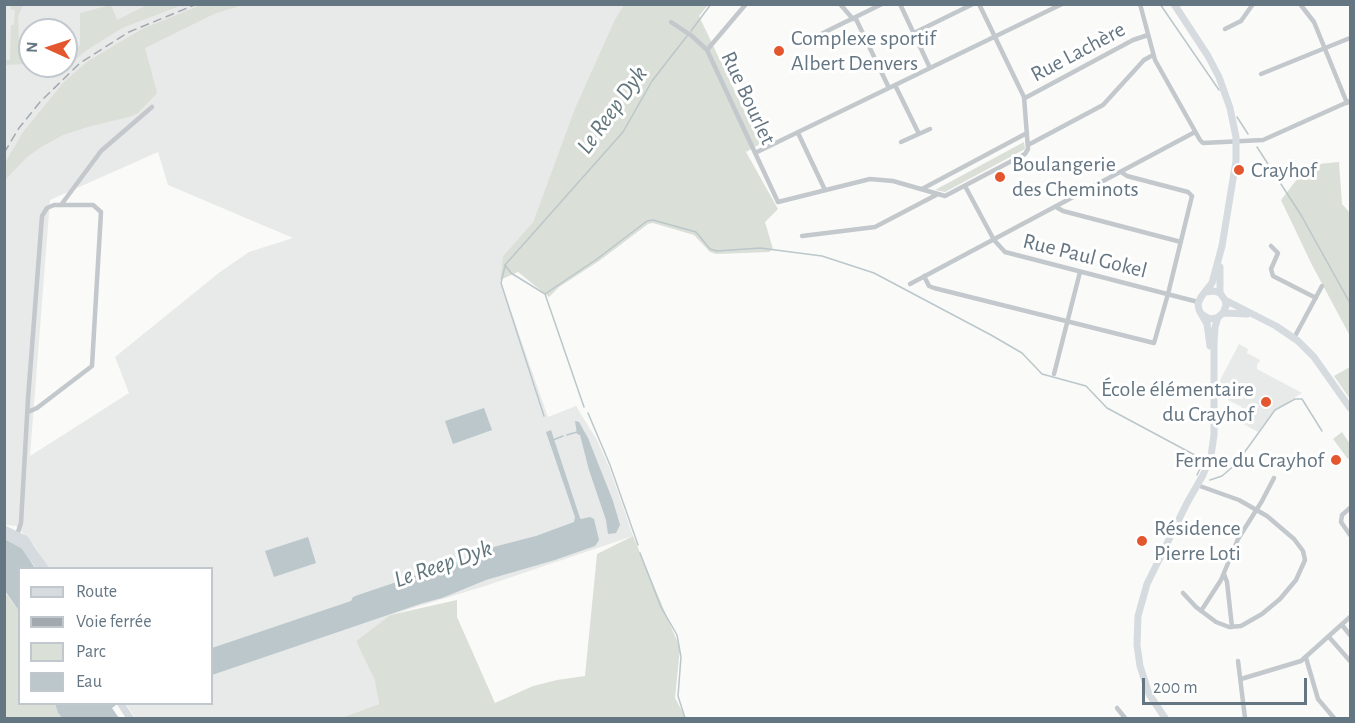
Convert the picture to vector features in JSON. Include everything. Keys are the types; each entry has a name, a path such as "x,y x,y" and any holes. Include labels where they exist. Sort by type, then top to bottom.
{"street":[{"path":"707,50 746,4"},
{"path":"840,4 854,18 889,87"},
{"path":"821,34 882,4"},
{"path":"900,4 930,68"},
{"path":"914,33 973,4"},
{"path":"798,133 825,190 870,179 893,181 948,195 1025,154 1028,145 1024,99 979,4"},
{"path":"755,153 1062,4"},
{"path":"1140,4 1153,55 1195,132 1204,143 1263,140 1349,102 1313,20 1300,4"},
{"path":"1165,718 1149,694 1140,666 1137,645 1138,616 1147,584 1209,463 1213,443 1214,332 1226,306 1219,281 1222,246 1235,168 1236,143 1230,108 1221,81 1175,4"},
{"path":"1225,29 1241,21 1253,4"},
{"name":"Rue Bourlet","path":"671,22 692,36 707,50 778,202 825,190"},
{"name":"Rue Lachère","path":"1024,99 1133,40 1148,35"},
{"path":"1261,74 1350,38"},
{"path":"1028,145 1103,105 1143,62 1153,55"},
{"path":"895,85 919,134"},
{"path":"61,205 101,151 152,107"},
{"path":"901,142 930,129"},
{"path":"910,284 1195,132"},
{"path":"922,189 1027,133"},
{"path":"924,276 929,286 934,288 1154,343 1192,199 1191,194 1126,176 1120,172"},
{"name":"Rue Paul Gokel","path":"965,186 994,240 1000,249 1008,253 1198,302"},
{"path":"802,236 875,227 938,194"},
{"path":"17,537 42,216 50,206 93,205 101,212 92,365 38,408 28,412"},
{"path":"1056,207 1063,211 1181,242"},
{"path":"1222,246 1213,280 1198,302 1199,310 1208,318 1237,313 1258,317"},
{"path":"1271,246 1278,253 1271,269 1273,276 1316,297"},
{"path":"1054,374 1080,272"},
{"path":"1294,338 1322,286"},
{"path":"1206,292 1213,291 1294,338 1314,357 1350,408"},
{"path":"1203,315 1208,332 1213,373"},
{"path":"1201,611 1224,574 1233,549 1274,478"},
{"path":"1183,593 1201,611 1220,624 1232,627 1248,623 1273,606 1293,584 1305,562 1303,551 1277,523 1257,509 1235,498 1197,485"},
{"path":"1350,508 1342,515 1341,520 1350,535"},
{"path":"4,529 31,546 44,567"},
{"path":"4,535 17,537 39,567"},
{"path":"1224,574 1227,580 1232,627"},
{"path":"1241,679 1306,658 1350,617"},
{"path":"1342,625 1350,635"},
{"path":"1329,637 1350,660"},
{"path":"1306,658 1318,699 1334,718"},
{"path":"1239,661 1245,718"},
{"path":"122,705 130,718"},
{"path":"1117,708 1125,718"}],"shaded area":[{"path":"4,5 624,5 615,19 575,108 533,222 503,256 500,280 548,417 576,406 597,440 609,467 633,536 390,615 356,641 376,680 379,704 341,718 135,718 127,705 213,705 213,567 47,567 35,546 16,526 5,525","holes":["158,152 168,185 293,238 249,252 220,272 115,357 129,393 30,456 50,200"]},
{"path":"1239,344 1248,349 1247,353 1260,360 1257,369 1302,393 1275,410 1258,432 1236,420 1242,407 1228,400 1229,387 1219,382"}],"green space":[{"path":"203,4 243,5 216,13 145,48 157,93 138,113 63,135 27,157 5,180 5,163 23,132 64,82 69,78 78,78 78,70 88,61 142,29"},
{"path":"11,5 23,5 18,16 18,64 5,65 5,60 10,60 11,25 14,25 15,10 11,9"},
{"path":"111,5 117,20 147,5 182,5 122,28 78,57 80,13"},
{"path":"624,5 708,5 699,16 760,144 746,152 778,209 765,222 773,249 769,252 716,254 710,252 694,235 653,223 648,224 599,261 559,287 549,297 518,272 500,280 503,256 533,222 575,108 615,19"},
{"path":"1024,142 1025,149 945,192 935,190"},
{"path":"1339,162 1342,204 1350,213 1350,336 1281,200 1308,165"},
{"path":"1350,367 1350,399 1334,376"},
{"path":"1342,432 1350,444 1348,459 1333,439"},
{"path":"633,536 680,648 675,698 686,718 341,718 379,704 375,680 356,641 390,615 457,600 457,617 495,703 533,686 585,676 597,554"},
{"path":"4,591 18,610 18,705 55,705 62,718 5,718"}],"water":[{"path":"484,408 492,430 453,444 445,421"},
{"path":"575,421 579,422 588,438 613,501 620,525 616,533 608,534 606,520 580,435 577,434"},
{"path":"551,430 580,518 594,519 599,540 595,546 486,580 442,598 213,675 213,648 351,601 358,595 471,557 478,551 536,536 574,522 575,517 546,432"},
{"path":"308,537 316,563 274,577 265,551"},
{"path":"4,538 22,548 34,567 18,567 18,610 5,591"},
{"path":"55,705 116,705 112,708 119,718 62,718"}],"waterway":[{"name":"Le Reep Dyk","path":"691,31 711,4"},
{"path":"1160,4 1219,90"},
{"name":"Le Reep Dyk","path":"584,407 545,294 511,273 505,265 623,132 652,81 687,36"},
{"path":"1237,117 1248,134"},
{"path":"1257,147 1301,215 1350,303"},
{"path":"545,294 597,259 647,221 653,220 696,232 710,249 717,251 760,248 822,256 874,273 991,335 1022,353 1042,374 1086,386 1107,408 1204,460 1197,475"},
{"name":"Le Reep Dyk","path":"505,266 501,283 544,416"},
{"path":"1210,480 1222,476 1236,464 1275,410 1295,399 1302,399 1322,431"},
{"name":"Le Reep Dyk","path":"588,413 610,465 638,545"},
{"path":"567,435 577,432"},
{"path":"553,440 563,436"},
{"name":"Le Reep Dyk","path":"640,553 661,607 677,635 681,657 678,696 685,718"}],"railway":[{"path":"4,153 19,128 40,102 80,63 129,32 197,4"}],"place":[{"name":"Complexe sportif Albert Denvers","path":"779,51"},
{"name":"Crayhof","path":"1239,170"},
{"name":"Boulangerie des Cheminots","path":"1000,177"},
{"name":"École élémentaire du Crayhof","path":"1266,402"},
{"name":"Ferme du Crayhof","path":"1336,460"},
{"name":"Résidence Pierre Loti","path":"1142,541"}]}
